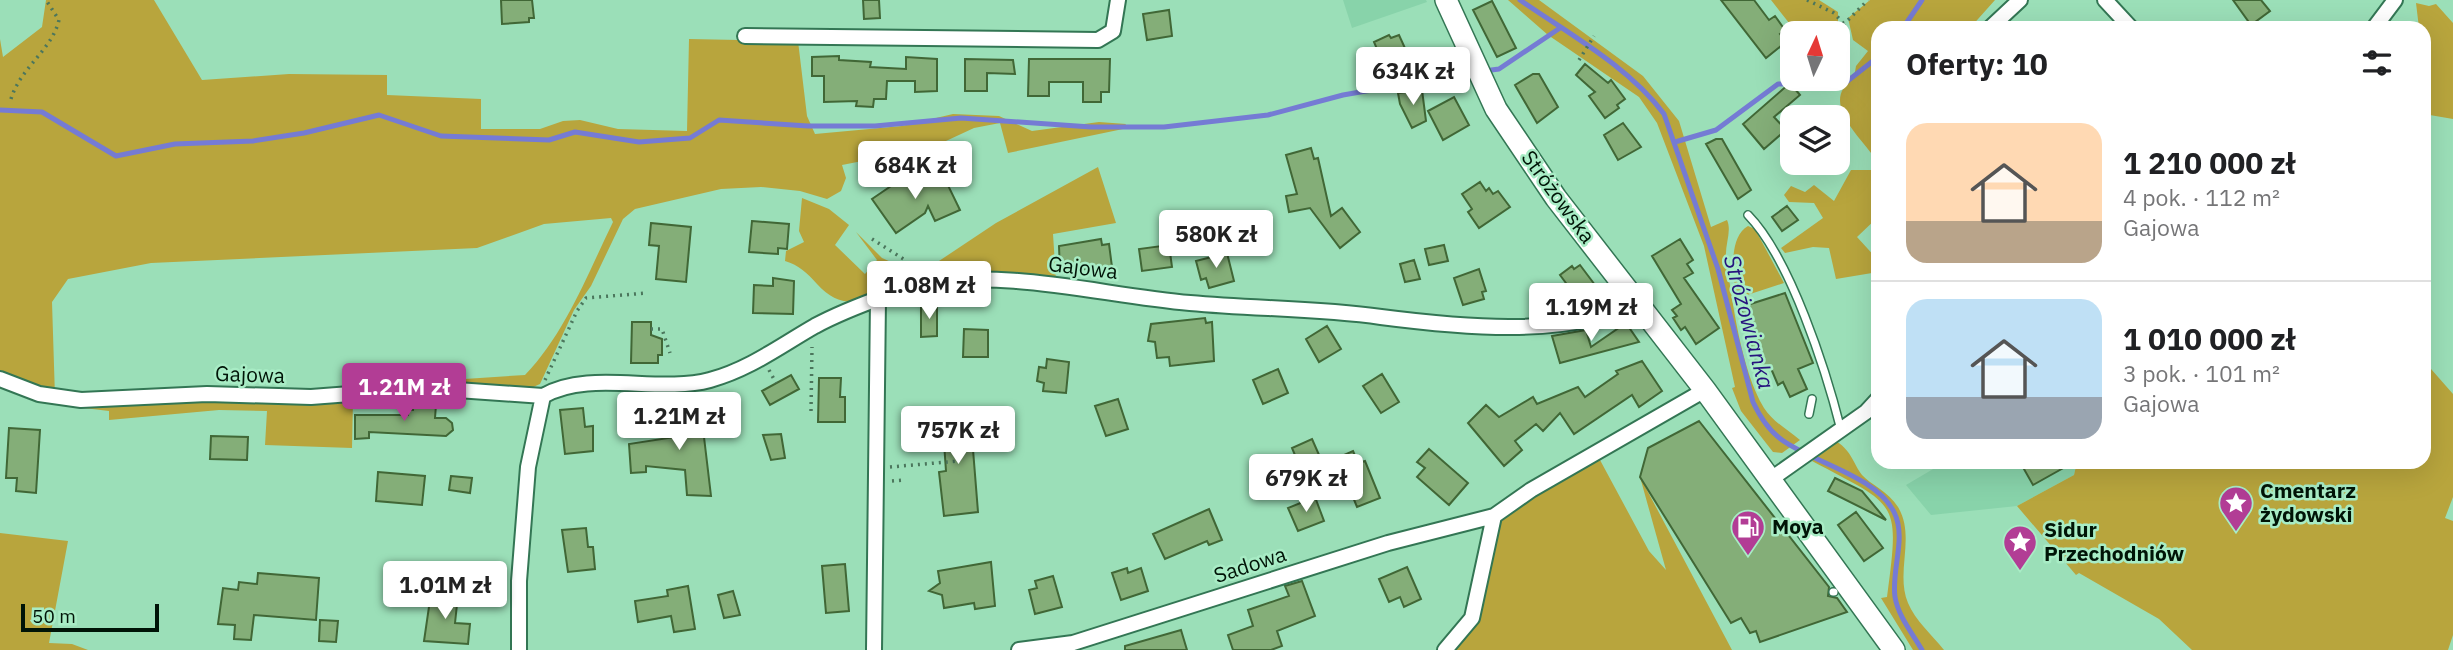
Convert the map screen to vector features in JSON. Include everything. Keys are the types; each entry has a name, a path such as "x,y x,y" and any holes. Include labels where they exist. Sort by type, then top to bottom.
{"main road":[{"name":"Stróżowska","path":"1446,0 1496,109 1556,198 1705,390 1894,650"}],"street":[{"path":"745,36 1098,40 1113,31 1118,0"},
{"path":"1998,21 2020,0"},
{"path":"2105,0 2124,21"},
{"path":"2379,21 2395,0"},
{"name":"Gajowa","path":"0,379 39,394 81,400 207,394 312,397 429,388 543,396 555,389 573,385 675,385 710,380 762,359 813,327 919,284 997,280 1044,283 1190,303 1322,308 1412,321 1507,328 1602,317 1636,301"},
{"path":"874,650 878,299"},
{"path":"1445,650 1472,618 1494,516 1531,490 1705,390"},
{"path":"519,650 519,581 528,467 543,396"},
{"path":"1771,479 1841,430 1871,405"},
{"name":"Sadowa","path":"1019,650 1073,643 1388,543 1494,516"}],"lane":[{"path":"1748,215 1781,261 1824,372 1841,430"},
{"path":"1809,414 1812,400"}],"path":[{"path":"11,99 15,86 30,63 55,34 59,20 46,0"},
{"path":"1807,0 1834,13 1841,21"},
{"path":"1847,21 1868,0"},
{"path":"1579,60 1594,36"},
{"path":"872,239 905,260"},
{"path":"543,396 546,376 586,298 647,293"},
{"path":"811,411 813,327"},
{"path":"651,329 662,329 665,332 670,353"},
{"path":"903,466 960,461 963,446"}],"shaded area":[{"path":"46,0 154,0 202,80 289,74 387,75 387,95 481,99 481,129 540,129 563,121 580,120 618,129 687,131 689,39 798,41 807,116 815,134 902,126 953,114 999,116 1032,131 1099,122 1126,124 1123,129 1008,153 1000,123 974,128 933,147 842,165 846,178 841,191 827,199 800,191 761,187 721,189 635,209 623,219 591,286 574,310 540,384 522,392 134,392 226,386 313,389 525,375 564,322 613,222 611,218 544,224 477,248 151,263 68,279 52,302 55,397 0,371 0,39 3,57 42,27"},
{"path":"1343,0 1426,0 1427,2 1352,28"},
{"path":"1508,0 1539,0 1643,76 1679,121 1711,227 1727,220 1729,233 1726,257 1731,293 1749,374 1767,413 1800,440 1782,453 1773,452 1741,411 1732,388 1735,387 1704,246 1657,123 1639,97 1548,35"},
{"path":"1771,0 1819,0 1838,12 1838,21 1788,21"},
{"path":"1870,0 1995,0 1976,21 1871,21 1871,154 1850,126 1850,105 1841,105 1843,91 1850,91 1850,82 1854,78 1856,66 1868,51 1853,40 1848,18"},
{"path":"2416,3 2429,6 2436,4 2453,23 2453,119 2431,115 2431,21 2418,21"},
{"path":"1098,167 1116,223 1053,234 1056,280 942,278 924,271 996,223"},
{"path":"1871,170 1871,224 1857,237 1871,252 1871,273 1836,279 1829,248 1813,247 1785,253 1781,248 1823,218 1814,203 1789,202 1784,195 1791,186 1805,192 1814,185 1834,201 1850,172"},
{"path":"802,198 829,209 849,225 835,245 865,274 877,260 856,232 882,258 909,270 911,277 908,283 871,298 849,302 828,294 802,270 785,261 786,251 804,242 799,231"},
{"path":"1748,226 1755,229 1784,283 1738,298 1733,270 1734,249 1737,239"},
{"path":"2431,369 2453,394 2453,497 2445,518 2453,521 2453,635 2448,650 2192,650 2159,619 2079,573 2076,575 2017,506 2074,475 2075,469 2431,469"},
{"path":"191,399 353,400 352,448 265,445 267,411 219,410 109,420 109,411 84,408"},
{"path":"1837,442 1849,453 1862,475 1898,507 1905,530 1903,579 1908,603 1919,621 1944,650 1913,650 1881,598 1887,597 1893,541 1892,523 1887,510 1877,498 1812,461"},
{"path":"1600,460 1649,551 1666,570 1640,477 1732,650 1455,650 1469,631 1483,601 1496,536 1503,519 1511,509 1534,492"},
{"path":"1933,469 2075,469 2074,475 2017,506 1931,515 1906,485"},
{"path":"0,533 68,541 49,643 72,644 88,650 0,650"}],"building":[{"path":"501,0 532,0 534,18 529,18 529,22 502,24"},
{"path":"863,0 879,0 880,18 864,19"},
{"path":"1721,0 1754,0 1769,20 1775,16 1780,23 1780,47 1766,58"},
{"path":"2233,0 2261,0 2270,11 2256,21 2248,21"},
{"path":"1492,1 1516,48 1497,57 1473,10"},
{"path":"1169,10 1172,36 1147,40 1143,14"},
{"path":"1389,35 1391,38 1399,35 1409,57 1385,68 1374,42"},
{"path":"839,56 839,60 871,62 870,67 906,69 906,57 937,59 937,91 915,92 915,81 887,81 886,99 874,99 873,107 856,106 857,101 824,102 824,76 812,76 812,57"},
{"path":"965,59 1013,60 1015,74 987,73 987,91 965,91"},
{"path":"1029,59 1110,59 1109,92 1101,92 1101,102 1083,102 1083,82 1049,82 1049,96 1028,96"},
{"path":"1585,64 1608,83 1611,80 1625,99 1617,105 1619,108 1605,118 1589,96 1595,92 1576,75"},
{"path":"1533,74 1539,74 1558,107 1537,123 1515,85"},
{"path":"1422,90 1426,121 1412,128 1400,104 1398,93"},
{"path":"1781,91 1797,91 1800,95 1788,105 1780,105 1780,112 1774,117 1780,124 1780,135 1764,149 1743,124"},
{"path":"1454,97 1469,125 1443,140 1428,111"},
{"path":"1623,123 1641,147 1618,160 1604,135"},
{"path":"1722,139 1751,190 1738,199 1706,144"},
{"path":"1311,148 1314,159 1318,158 1331,216 1342,208 1360,232 1340,248 1310,208 1289,212 1286,196 1297,194 1286,155"},
{"path":"894,174 909,174 909,180 915,178 918,187 943,175 960,210 935,221 928,206 925,213 896,233 872,199 894,184"},
{"path":"1480,182 1486,191 1489,188 1493,194 1498,191 1510,207 1479,228 1468,212 1472,209 1462,194"},
{"path":"1787,206 1798,220 1782,231 1772,217"},
{"path":"752,221 789,224 787,249 778,248 778,254 749,252"},
{"path":"651,223 691,227 686,282 656,279 659,246 649,245"},
{"path":"1101,239 1102,245 1109,244 1112,267 1060,271 1059,246"},
{"path":"1680,239 1693,260 1687,264 1693,273 1684,278 1719,328 1696,344 1685,327 1681,330 1673,318 1677,316 1672,310 1681,304 1652,256"},
{"path":"1169,245 1172,267 1142,271 1139,249"},
{"path":"1444,245 1448,261 1429,265 1425,249"},
{"path":"1227,253 1234,281 1209,288 1206,278 1201,280 1196,261"},
{"path":"1414,260 1420,279 1405,282 1400,264"},
{"path":"1580,265 1604,297 1586,310 1560,275 1572,266 1574,269"},
{"path":"1479,269 1486,291 1482,292 1484,299 1463,305 1454,278"},
{"path":"773,278 794,281 793,314 753,313 754,285 773,286"},
{"path":"1785,293 1813,363 1798,369 1807,389 1790,397 1783,382 1778,385 1770,366 1758,369 1741,307"},
{"path":"921,306 937,306 937,336 921,337"},
{"path":"1205,318 1206,323 1212,322 1214,361 1170,366 1169,357 1157,358 1155,342 1148,341 1151,324"},
{"path":"632,322 651,322 651,335 662,339 662,355 658,355 658,363 631,363"},
{"path":"1626,323 1639,342 1560,363 1552,336 1586,330 1591,347"},
{"path":"1327,326 1341,349 1319,362 1306,339"},
{"path":"964,329 988,330 988,357 963,357"},
{"path":"1047,359 1069,362 1066,393 1043,391 1044,383 1037,381 1039,367 1046,368"},
{"path":"1642,361 1662,391 1639,407 1632,395 1574,434 1560,413 1543,431 1536,424 1515,441 1522,450 1504,466 1468,423 1486,405 1499,417 1533,397 1537,404 1578,387 1585,397 1618,374 1616,371"},
{"path":"1278,369 1288,393 1263,404 1253,380"},
{"path":"1382,374 1399,402 1381,413 1363,386"},
{"path":"791,375 799,389 770,405 762,391"},
{"path":"819,378 841,378 840,397 845,397 845,422 818,422"},
{"path":"1118,399 1128,429 1106,436 1095,406"},
{"path":"413,405 436,405 435,418 446,418 452,423 453,430 446,436 369,432 369,438 355,439 355,415 408,415 408,410 413,410"},
{"path":"583,408 585,427 593,426 593,451 565,454 560,410"},
{"path":"706,409 709,437 704,437 711,496 687,495 685,470 646,466 646,472 631,473 629,444 675,437 672,412"},
{"path":"970,412 978,512 944,516 939,472 946,471 942,414"},
{"name":"Moya","path":"1699,421 1829,587 1828,596 1837,598 1847,612 1760,642 1756,631 1750,633 1741,618 1731,623 1640,477 1648,448"},
{"path":"9,428 40,430 36,493 16,491 17,478 6,478"},
{"path":"781,434 785,458 771,460 763,435"},
{"path":"211,436 248,437 247,460 210,459"},
{"path":"1312,439 1323,464 1302,472 1292,448"},
{"path":"1429,449 1468,483 1449,505 1417,477 1425,468 1417,462"},
{"path":"1353,451 1358,463 1365,461 1380,498 1357,507 1337,458"},
{"path":"2024,469 2062,469 2033,485"},
{"path":"378,472 425,476 422,505 376,501"},
{"path":"451,476 472,478 470,493 449,490"},
{"path":"1835,478 1862,491 1886,520 1828,491"},
{"path":"1315,497 1324,521 1298,531 1288,508"},
{"path":"1209,509 1222,540 1209,545 1207,541 1165,559 1153,534"},
{"path":"1856,512 1883,548 1864,561 1838,525"},
{"path":"586,528 588,547 593,547 595,569 568,572 562,530"},
{"path":"991,562 995,606 975,609 974,603 944,608 942,595 929,591 940,583 938,571"},
{"path":"845,564 849,611 826,613 822,566"},
{"path":"1407,567 1421,599 1404,607 1400,597 1389,602 1379,579"},
{"path":"1127,568 1128,573 1141,568 1148,591 1121,600 1112,573"},
{"path":"258,573 319,578 316,620 254,615 251,640 234,639 235,625 218,624 223,588 238,590 239,582 257,584"},
{"path":"1053,576 1062,607 1035,614 1029,590 1037,588 1035,581"},
{"path":"1302,581 1315,616 1277,631 1282,646 1271,650 1233,650 1228,635 1253,626 1248,610 1289,596 1285,586"},
{"path":"688,586 695,629 674,632 671,616 638,622 635,601 668,596 667,590"},
{"path":"733,591 740,615 724,618 718,595"},
{"path":"431,593 458,595 455,623 470,624 468,644 424,641"},
{"path":"320,620 338,621 336,642 319,641"},
{"path":"1181,630 1187,650 1125,650 1125,646"}],"waterway":[{"name":"Stróżowianka","path":"1520,0 1616,66 1664,114 1718,269 1753,402 1765,423 1782,440 1859,479 1885,500 1894,512 1899,532 1895,597 1902,618 1922,650"},
{"path":"1908,21 1922,0"},
{"path":"1484,71 1499,69 1560,28"},
{"path":"1675,142 1716,130 1778,84 1845,83 1871,63"},
{"path":"0,110 42,112 116,156 175,144 253,141 304,133 379,115 441,136 549,140 575,132 639,142 690,138 719,120 808,126 875,126 961,118 1091,127 1164,127 1268,115 1343,95 1475,72"}],"place":[{"name":"Cmentarz żydowski","path":"2236,533"},
{"name":"Moya","path":"1748,557"},
{"name":"Sidur Przechodniów","path":"2020,572"}]}
